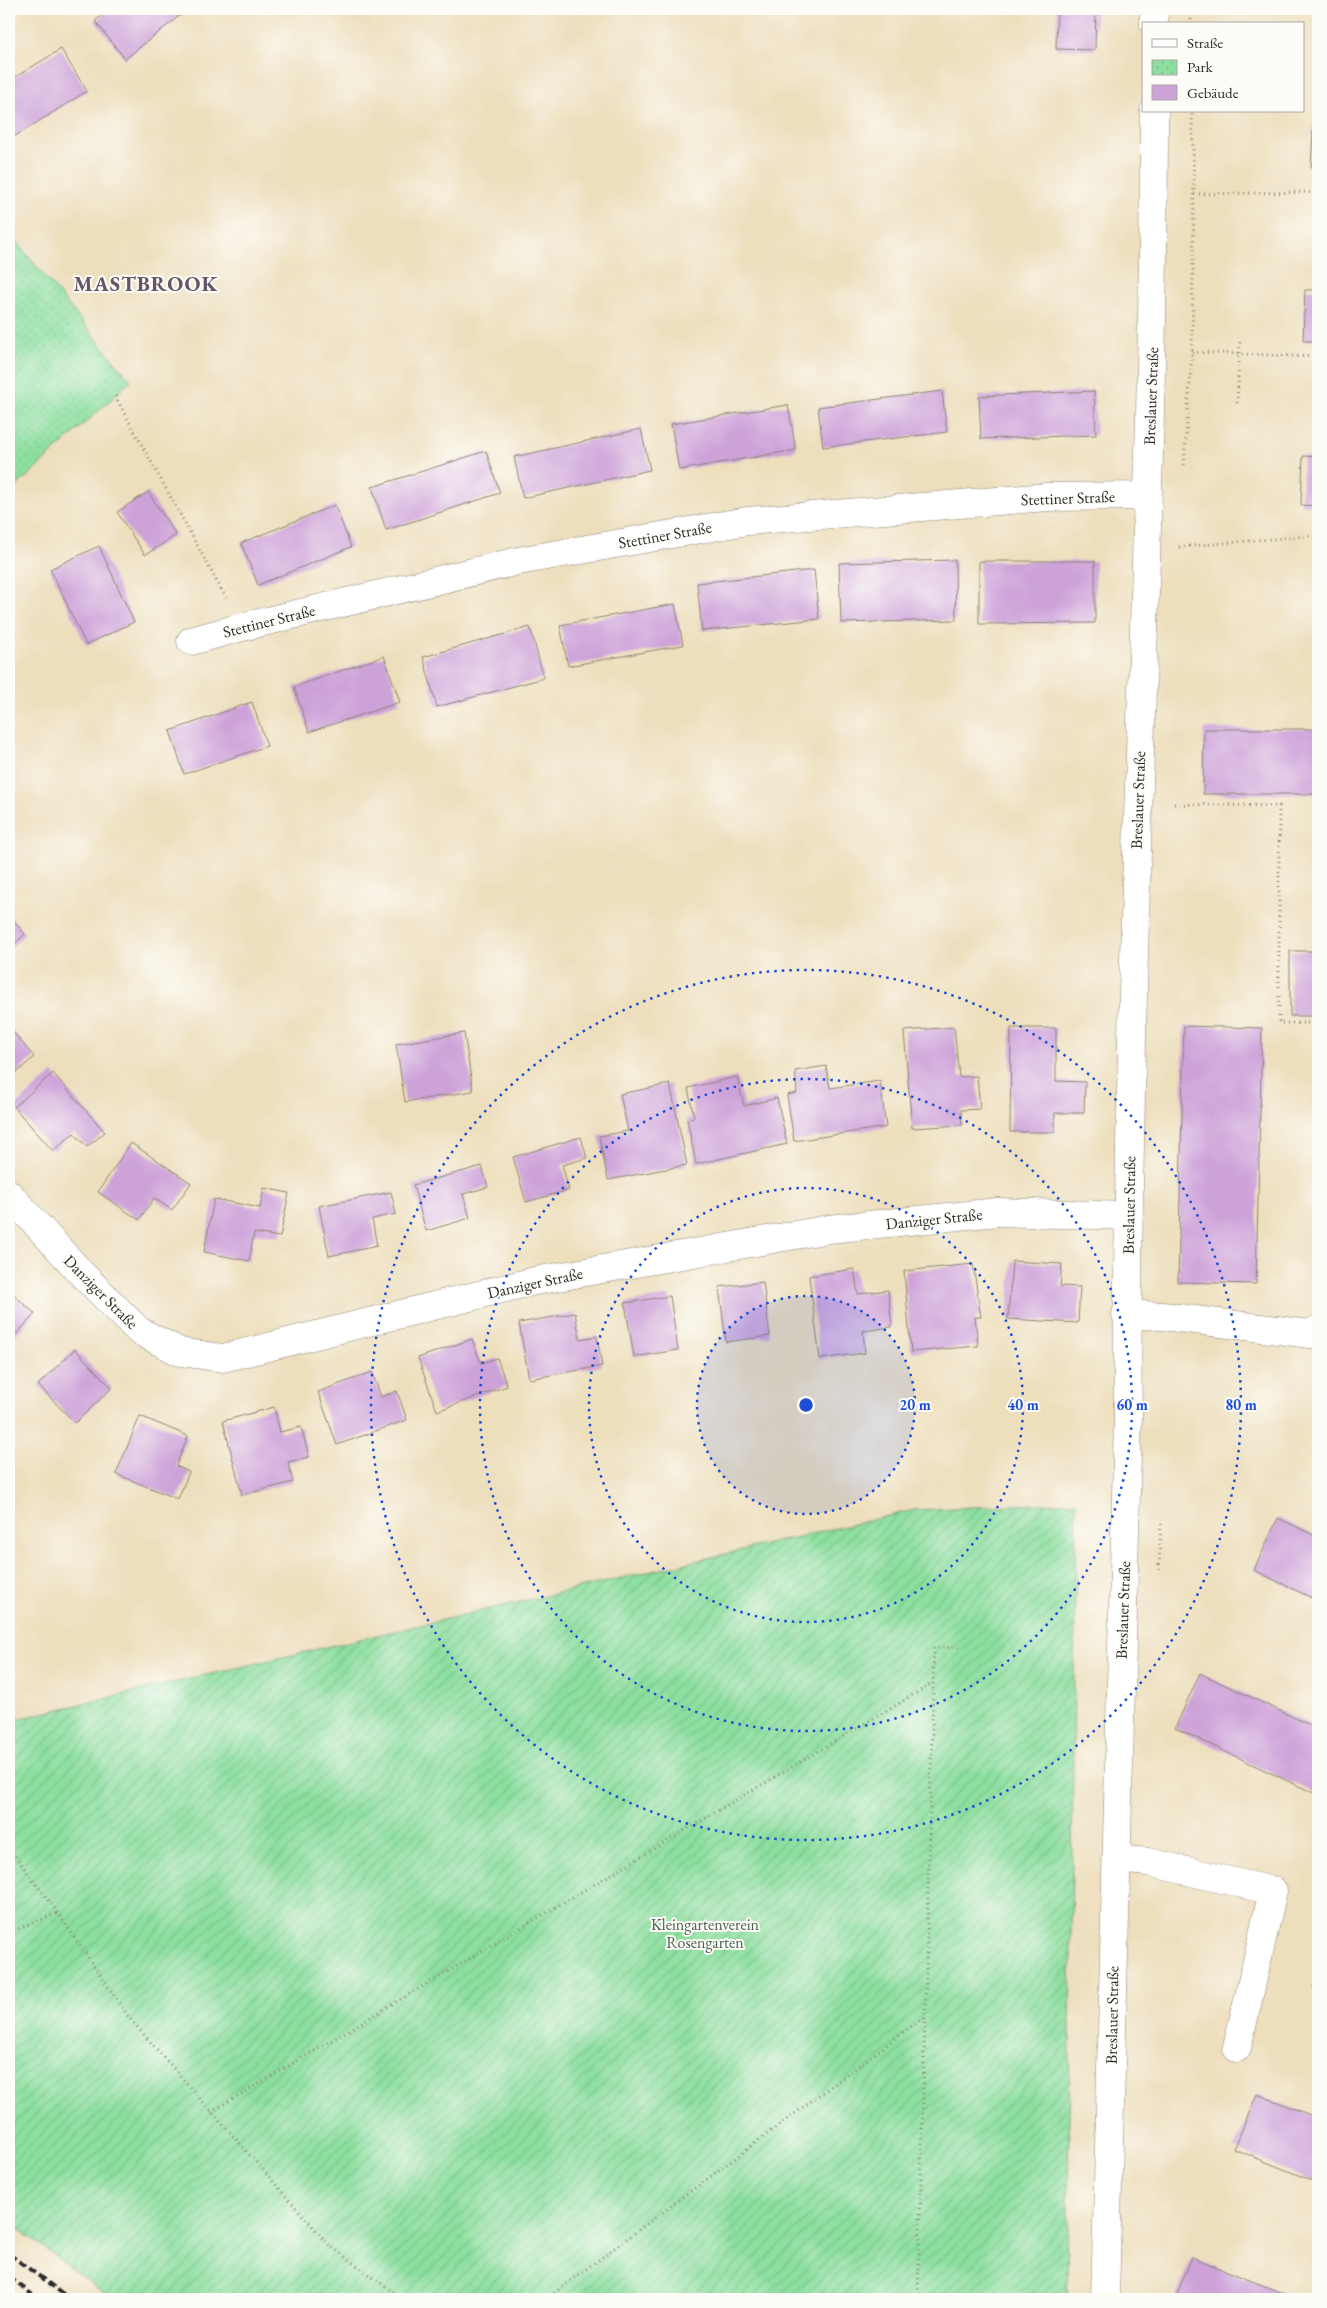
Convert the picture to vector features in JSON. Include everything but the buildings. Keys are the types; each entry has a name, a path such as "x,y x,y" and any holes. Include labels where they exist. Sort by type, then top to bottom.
{"street":[{"path":"1154,9 1154,22"},
{"name":"Breslauer Straße","path":"1104,2299 1128,1417 1126,1314 1138,790 1148,496 1154,217 1154,112"},
{"name":"Stettiner Straße","path":"191,641 242,626 518,561 747,521 1047,497 1148,496"},
{"name":"Danziger Straße","path":"9,1194 80,1272 139,1331 180,1352 223,1358 535,1281 829,1230 998,1212 1128,1216"},
{"path":"1126,1314 1162,1316 1311,1334 1318,1328"},
{"path":"1116,1859 1148,1862 1273,1890 1237,2048"}],"path":[{"path":"1191,9 1191,22"},
{"path":"1183,475 1192,352 1194,194 1192,112"},
{"path":"1194,194 1318,192"},
{"path":"1237,403 1240,340"},
{"path":"1192,352 1318,356"},
{"path":"115,396 242,626"},
{"path":"1179,538 1178,547 1318,535"},
{"path":"1174,804 1280,806 1279,1023 1318,1023"},
{"path":"918,2299 934,1648 959,1647"},
{"path":"211,2112 933,1682"},
{"path":"9,1848 58,1913 130,2019 211,2112 330,2246 403,2299"},
{"path":"9,1932 58,1913"},
{"path":"546,2299 925,2017"}],"green space":[{"path":"9,233 131,381 9,493"},
{"name":"Kleingartenverein Rosengarten","path":"1076,1502 1067,2299 112,2299 9,2222 9,1721 914,1510"}],"railway":[{"path":"9,2254 70,2299"},
{"path":"9,2277 38,2299"}],"district":[{"name":"MASTBROOK","path":"146,283"}]}
